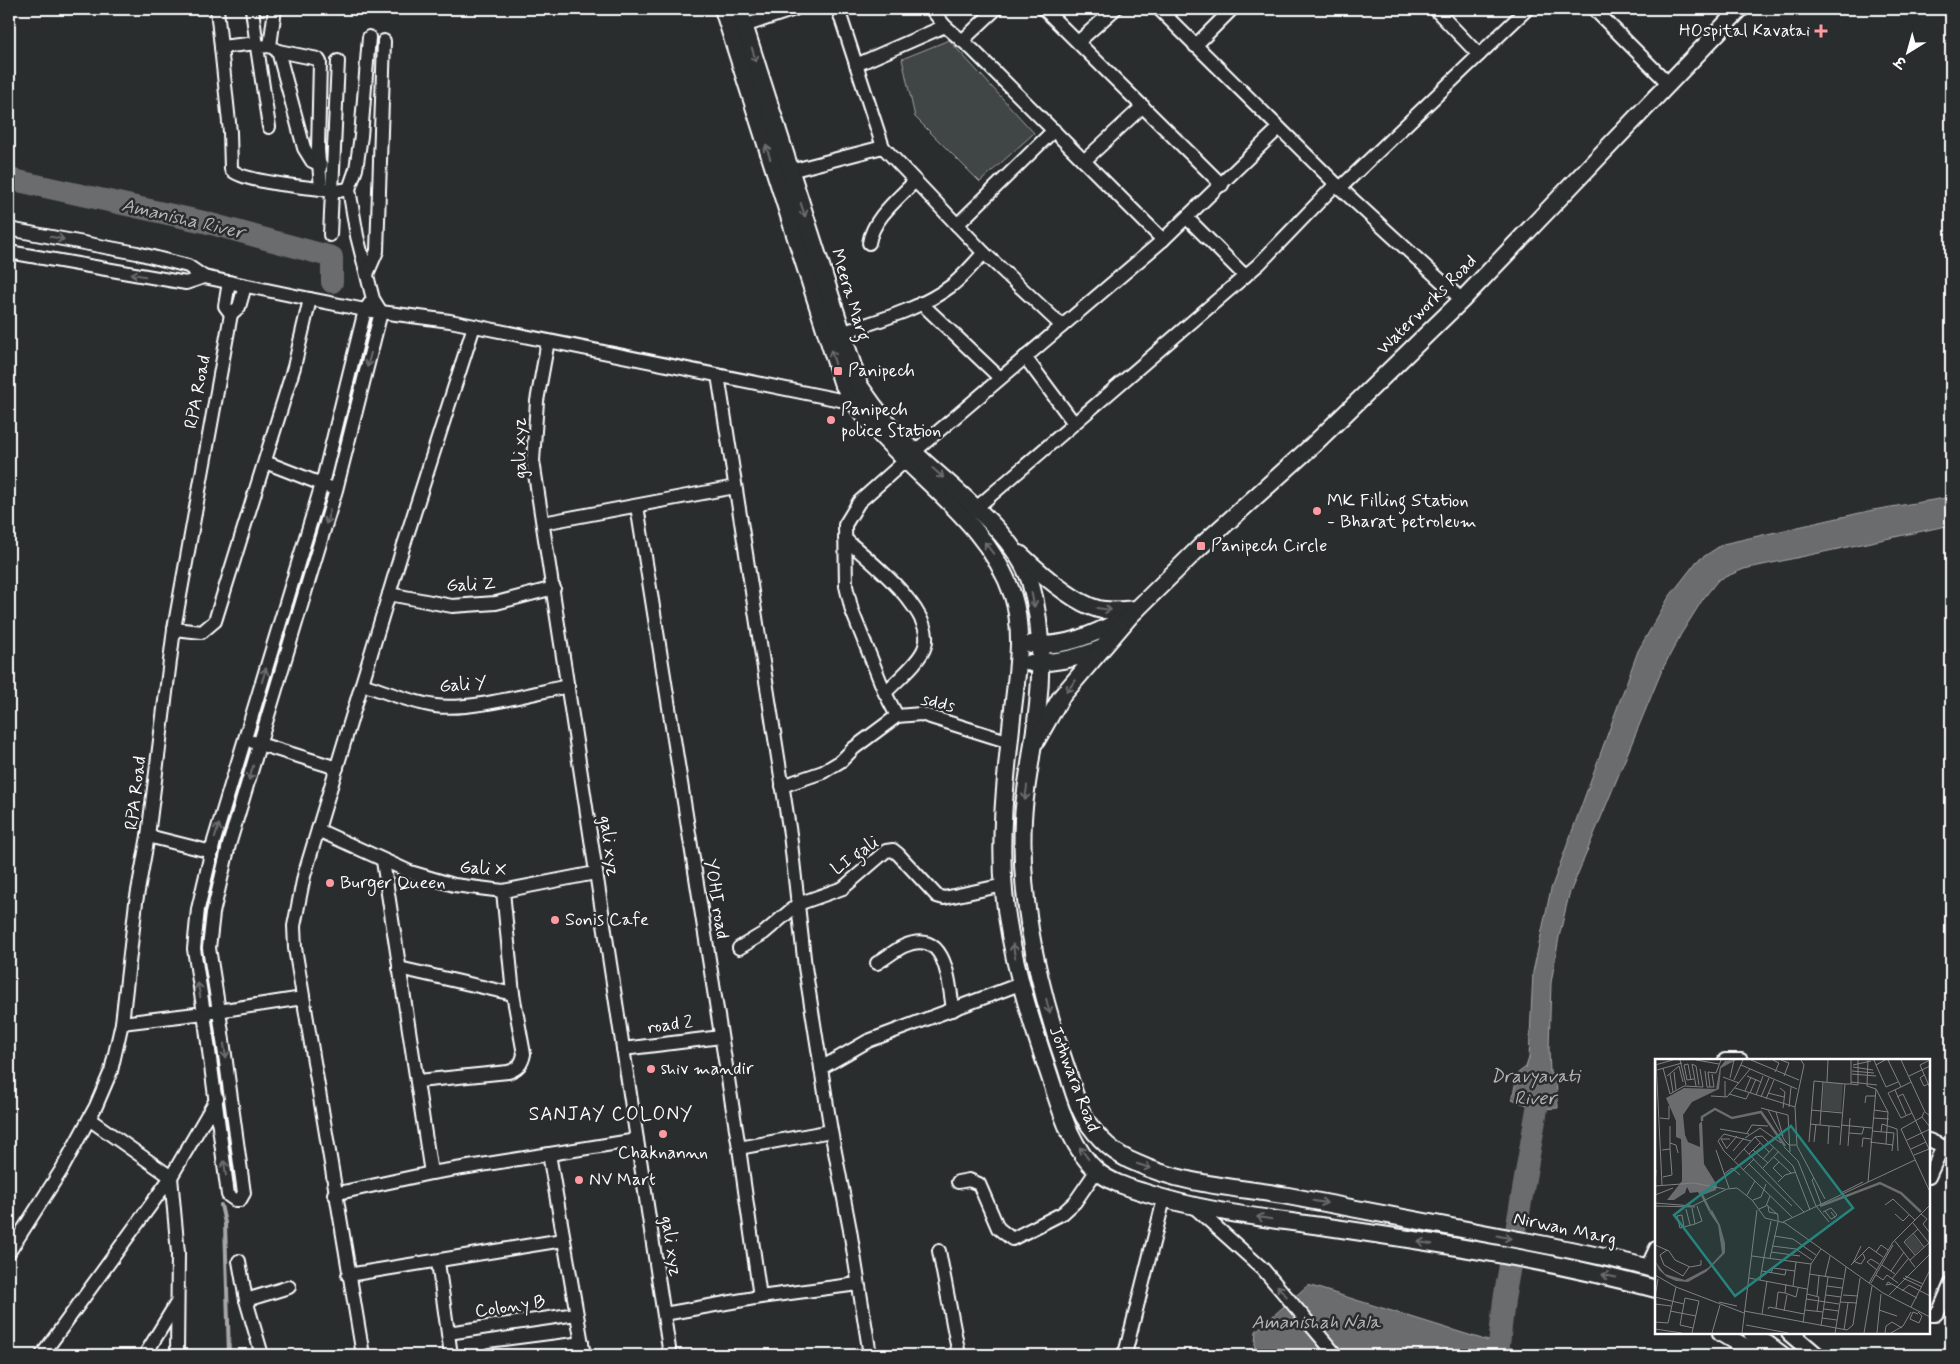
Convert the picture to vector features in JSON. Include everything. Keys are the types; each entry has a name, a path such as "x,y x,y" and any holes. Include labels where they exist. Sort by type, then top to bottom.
{"main road":[{"name":"Meera Marg","path":"723,9 840,377 852,401 876,430 975,509 1008,542 1029,579 1040,645 1041,663 1033,745"},
{"name":"Meera Marg","path":"739,9 859,385 910,456 995,556 1014,598 1020,643"},
{"name":"Waterworks Road","path":"1033,745 1061,697 1134,612 1201,546 1313,445 1462,300 1740,9"},
{"path":"1008,542 1032,565 1079,600 1098,609 1134,612"},
{"path":"1020,643 1040,645 1083,638 1134,612"},
{"name":"Jothwara Road","path":"1020,643 1002,821 1004,885 1020,984 1065,1121 1075,1142 1097,1170 1117,1184 1194,1207 1542,1262 1655,1289"},
{"path":"1018,663 1056,663 1102,648"},
{"name":"Jothwara Road","path":"1033,745 1023,817 1022,868 1027,913 1036,959 1055,1035 1082,1114 1096,1134 1112,1151 1137,1164 1207,1185 1283,1196 1465,1229"},
{"name":"Nirwan Marg","path":"1465,1229 1544,1244 1652,1269"},
{"path":"1723,1334 1758,1355"},
{"path":"1753,1334 1782,1355"},
{"path":"1791,1334 1816,1355"}],"street":[{"path":"217,9 230,132 231,169 234,173 254,180 327,190 349,189"},
{"path":"252,9 304,148 312,162 321,165"},
{"path":"269,128 266,47 274,9"},
{"path":"744,26 795,9"},
{"path":"838,9 883,147 984,253 1062,326"},
{"path":"931,9 945,26 1054,130 1163,240"},
{"path":"962,41 996,9"},
{"path":"1044,9 1222,185"},
{"path":"1078,42 1115,9"},
{"path":"1158,9 1338,186 1462,300"},
{"path":"1195,46 1232,9"},
{"path":"1436,9 1479,55"},
{"path":"975,509 1245,276 1527,9"},
{"path":"1594,9 1668,83"},
{"path":"856,65 945,26"},
{"path":"369,37 361,136 356,169 349,189 357,236 373,299 381,312 336,490 229,845 213,913 209,948 244,1193 240,1200 235,1200 228,1195 194,948 198,910 212,852 244,740 322,484 365,310 373,299"},
{"path":"367,274 378,251 384,41"},
{"path":"221,47 266,47 314,57 320,62 318,149 327,190"},
{"path":"330,235 327,190 338,61"},
{"path":"1084,161 1143,106"},
{"path":"897,716 885,693 852,611 846,586 845,525 858,502 1000,378 1163,240 1279,128"},
{"path":"957,224 1054,130"},
{"path":"790,172 883,147"},
{"path":"869,243 871,232 880,219 915,181"},
{"path":"1187,218 1245,276"},
{"path":"9,228 180,264 188,266 204,277 245,286 365,310 474,326 852,401 874,408"},
{"path":"9,252 186,283 204,277"},
{"path":"841,333 891,317 921,303 953,285 984,253"},
{"name":"RPA Road","path":"229,282 225,306 231,314"},
{"name":"RPA Road","path":"9,1252 62,1169 89,1119 111,1071 122,1023 136,902 148,836 174,629 231,314 239,307 245,286"},
{"path":"174,629 202,632 215,621 294,367 310,299"},
{"path":"921,303 1000,378"},
{"path":"363,1355 334,1194 295,948 294,926 304,876 389,594 474,326"},
{"name":"gali xyz","path":"548,341 537,401 533,461 554,588 595,872 670,1355"},
{"path":"1025,357 1074,423"},
{"path":"718,374 782,786 821,1068 870,1355"},
{"path":"265,462 336,490"},
{"path":"544,523 735,486"},
{"name":"YOHI road","path":"637,506 740,1148 760,1297"},
{"path":"845,539 876,566 918,610 926,629 925,646 915,661 885,693"},
{"name":"Gali Z","path":"389,594 452,606 496,604 554,588"},
{"name":"Gali Y","path":"362,684 415,702 437,706 503,700 568,686"},
{"name":"sdds","path":"782,786 823,772 841,761 854,748 897,716 921,714 1010,742"},
{"path":"244,740 337,768"},
{"name":"Gali X","path":"318,830 410,872 454,885 503,891 595,872"},
{"path":"148,836 212,852"},
{"name":"LI gali","path":"798,904 843,888 886,851 893,850 937,896 944,898 1004,885"},
{"path":"383,861 431,1174"},
{"path":"418,1080 508,1072 515,1070 522,1063 524,1054 513,994 503,891"},
{"path":"740,948 764,932 798,904"},
{"path":"198,910 213,913"},
{"path":"877,963 904,946 920,943 932,946 942,955 946,964 953,1010"},
{"path":"399,968 513,994"},
{"path":"821,1068 868,1041 1020,984"},
{"path":"122,1023 303,998"},
{"name":"road 2","path":"623,1049 721,1037"},
{"path":"42,1355 171,1177 216,1100 229,1082"},
{"path":"89,1119 171,1177 178,1253 177,1355"},
{"path":"740,1148 831,1131"},
{"path":"334,1194 431,1174 637,1140"},
{"path":"1930,1140 1947,1148 1930,1175"},
{"path":"489,1355 583,1349 549,1154"},
{"path":"958,1182 969,1180 979,1184 998,1228 1012,1239 1063,1213 1074,1202 1097,1170"},
{"path":"1122,1355 1126,1350 1164,1199"},
{"path":"1194,1207 1263,1269 1336,1355"},
{"path":"348,1275 438,1262 563,1240"},
{"path":"939,1251 959,1355"},
{"path":"1652,1269 1655,1253"},
{"path":"239,1261 246,1300 262,1355"},
{"path":"438,1262 451,1355"},
{"path":"664,1314 760,1297 858,1284"},
{"path":"1930,1316 1935,1315 1939,1311 1951,1284"},
{"path":"246,1300 288,1287"},
{"path":"145,1355 176,1304"},
{"name":"Colony B","path":"448,1334 576,1314"}],"shaded area":[{"path":"949,40 1034,133 980,182 915,117 902,59"}],"water":[{"name":"Dravyavati River","path":"1951,497 1951,525 1744,569 1718,580 1703,599 1681,634 1662,670 1569,895 1551,983 1550,1073 1556,1078 1558,1108 1537,1109 1512,1099 1518,1073 1526,1067 1529,1058 1533,972 1551,889 1638,651 1669,597 1697,561 1723,544 1873,510"},
{"name":"Amanishah Nala","path":"1308,1285 1527,1353 1526,1355 1254,1355 1256,1331"}],"waterway":[{"name":"Amanisha River","path":"9,179 204,222 332,257 332,282"},
{"name":"Dravyavati River","path":"1499,1345 1504,1300 1537,1109"},
{"path":"221,1205 225,1223 229,1355"}],"place":[{"name":"HOspital Kavatai","path":"1821,31"},
{"name":"Panipech","path":"838,371"},
{"name":"Panipech police Station","path":"831,420"},
{"name":"MK Filling Station - Bharat petroleum","path":"1317,511"},
{"name":"Panipech Circle","path":"1201,546"},
{"name":"Burger Queen","path":"330,883"},
{"name":"Sonis Cafe","path":"555,920"},
{"name":"shiv mandir","path":"651,1069"},
{"name":"Chaknannn","path":"663,1134"},
{"name":"NV Mart","path":"579,1180"}],"district":[{"name":"SANJAY COLONY","path":"611,1114"}]}
